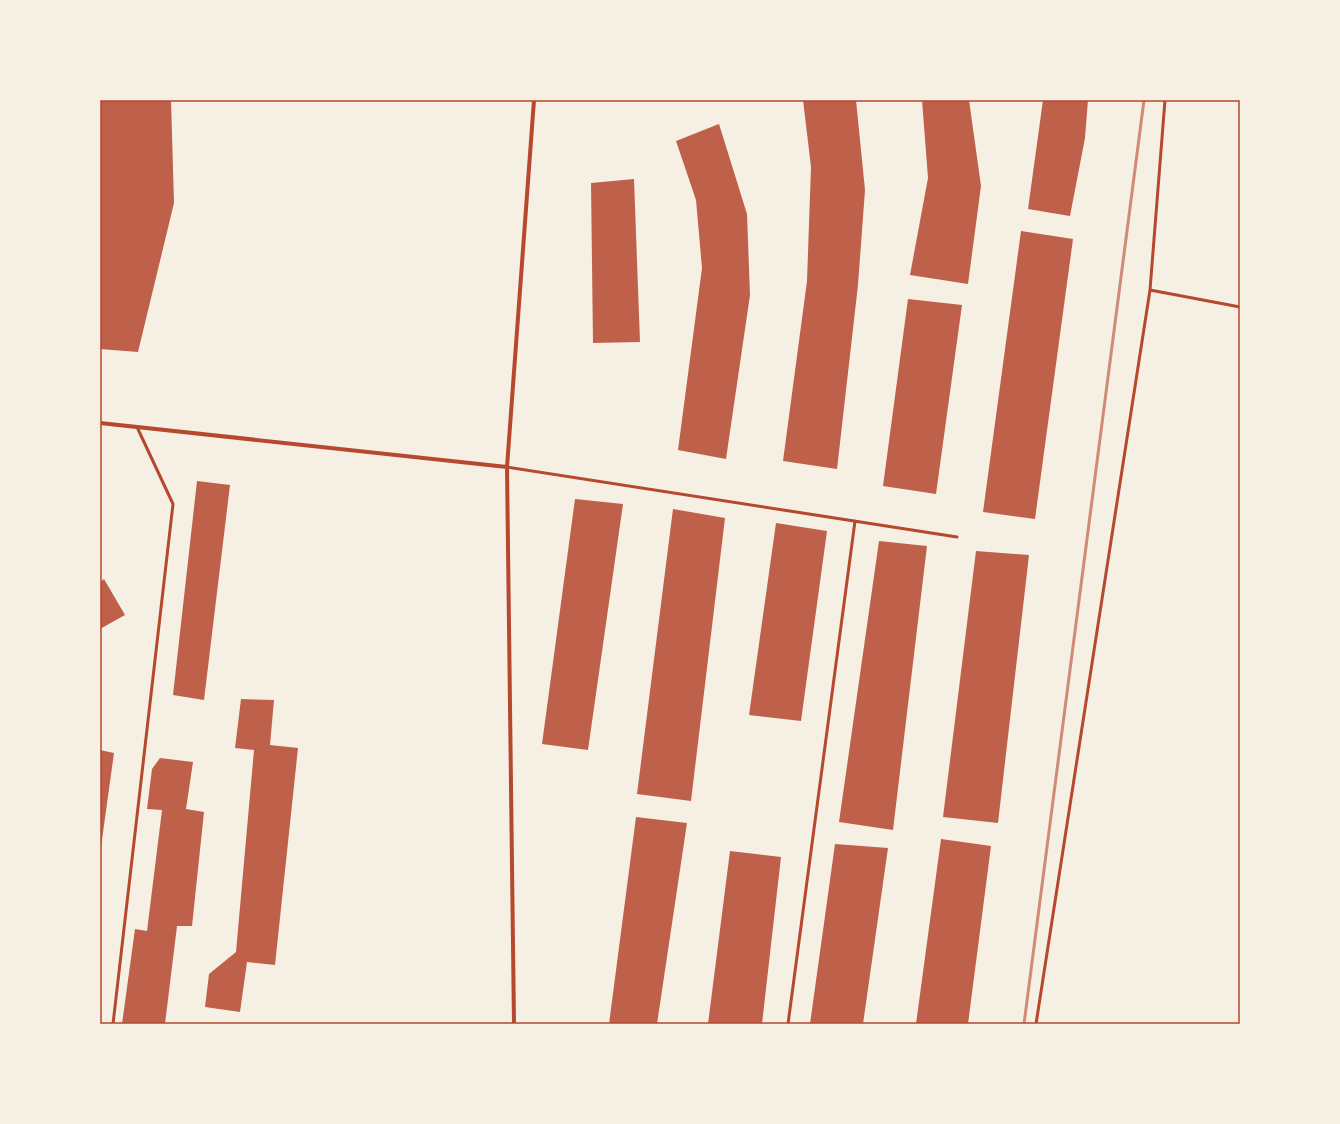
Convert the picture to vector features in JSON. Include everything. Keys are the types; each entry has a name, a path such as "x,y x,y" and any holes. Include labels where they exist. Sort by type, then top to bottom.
{"street":[{"path":"514,1024 507,467 534,100"},
{"path":"100,423 507,467"}],"lane":[{"path":"1036,1024 1150,290 1165,100"},
{"path":"1150,290 1240,307"},
{"path":"113,1024 173,504 137,427"},
{"path":"507,467 957,537"},
{"path":"788,1024 855,521"}],"building":[{"path":"100,100 171,100 174,203 138,352 100,349"},
{"path":"803,100 856,100 865,190 858,285 837,469 783,461 807,281 811,167"},
{"path":"922,100 969,100 981,186 968,284 910,275 928,178"},
{"path":"1043,100 1088,100 1085,138 1070,216 1028,209"},
{"path":"719,124 747,214 750,295 726,459 678,450 702,268 696,200 676,141"},
{"path":"634,179 640,342 593,343 591,183"},
{"path":"1021,231 1073,239 1035,519 983,512"},
{"path":"908,299 962,305 936,494 883,486"},
{"path":"197,481 230,485 204,700 173,695"},
{"path":"575,499 623,504 588,750 542,744"},
{"path":"673,509 725,518 691,801 637,794"},
{"path":"776,523 827,531 801,721 749,715"},
{"path":"879,541 927,546 893,830 839,822"},
{"path":"976,551 1029,555 998,823 943,817"},
{"path":"104,579 125,615 100,629 100,582"},
{"path":"241,699 274,700 270,745 298,748 275,965 247,962 240,1012 205,1007 209,974 236,952 254,750 235,748"},
{"path":"100,750 114,753 101,847 100,847"},
{"path":"160,758 193,762 186,809 204,812 192,926 177,926 165,1024 122,1024 135,929 147,931 162,810 147,809 152,769"},
{"path":"636,817 687,823 657,1024 609,1024"},
{"path":"941,839 991,846 968,1024 916,1024"},
{"path":"835,844 888,848 863,1024 810,1024"},
{"path":"730,851 781,857 762,1024 708,1024"}],"railway":[{"path":"1024,1024 1144,100"}]}
